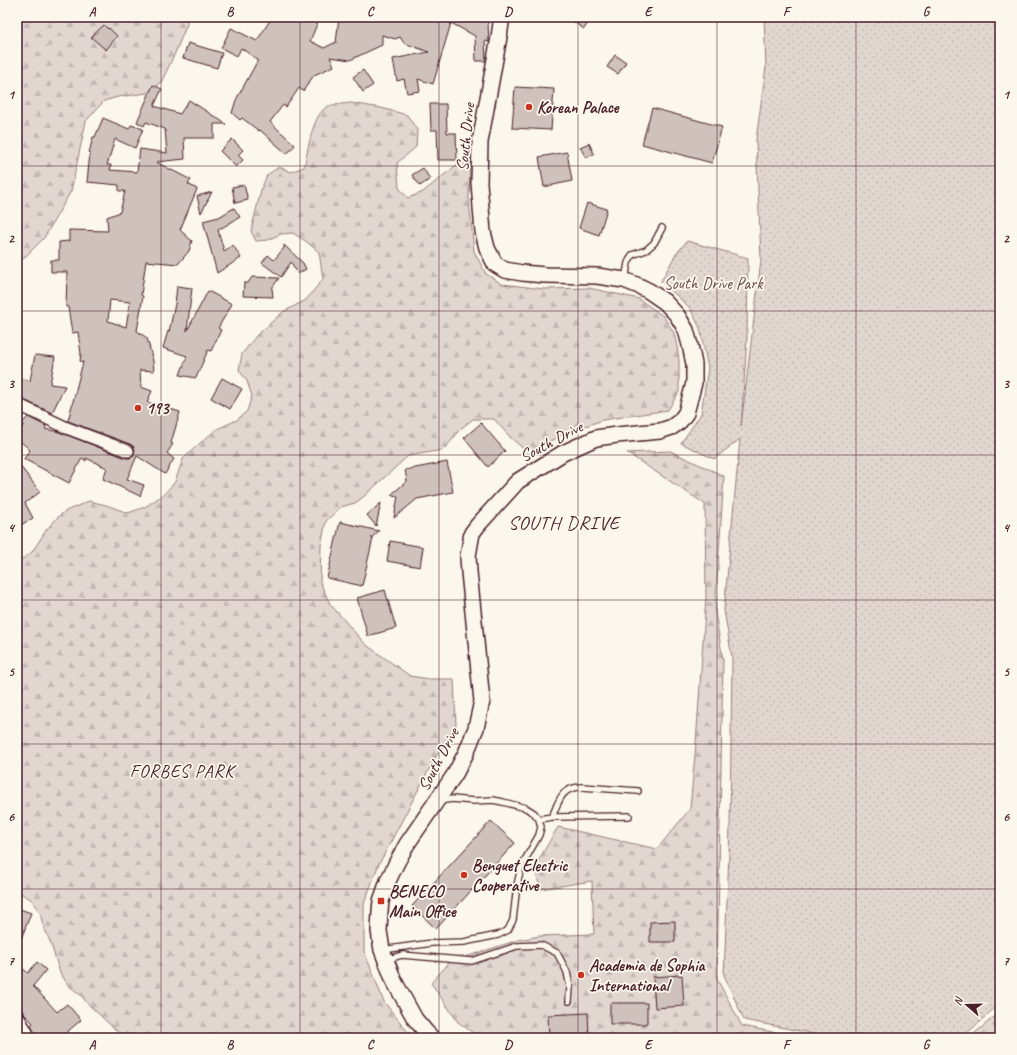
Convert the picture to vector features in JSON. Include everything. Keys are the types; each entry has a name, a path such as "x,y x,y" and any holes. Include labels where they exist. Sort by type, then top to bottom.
{"main road":[{"name":"South Drive","path":"432,1038 415,1020 394,980 384,955 379,931 380,911 388,881 396,862 455,774 466,753 476,728 482,701 468,564 472,533 518,481 563,453 596,438 660,431 672,427 680,421 686,413 694,383 694,364 686,330 677,315 665,302 649,291 624,280 597,276 522,273 505,270 495,264 487,248 479,184 480,142 499,37 499,17"}],"street":[{"path":"17,404 67,428 128,451"},
{"path":"17,1015 29,1038"}],"lane":[{"path":"624,280 628,263 632,256 646,250 654,243 662,228"},
{"path":"552,817 566,791 573,787 582,786 638,791"},
{"path":"384,955 432,943 464,942 498,935 508,930 513,920 517,885 521,867 539,835 541,827 539,819 534,813 526,808 493,800 474,801 452,799 438,801"},
{"path":"539,819 552,817 629,816"},
{"path":"384,955 472,961 517,946 541,945 558,953 567,972 570,987 569,1001"}],"path":[{"path":"68,1038 77,1032 82,1038"}],"green space":[{"path":"17,17 187,17 187,24 161,83 147,93 118,97 104,101 86,121 71,191 44,238 17,265"},
{"name":"South Drive Park","path":"764,17 1000,17 1000,1003 963,1037 835,1038 744,1020 724,975 730,828 732,658 724,610 740,439 714,459 681,443 701,414 708,368 700,328 690,308 661,281 676,254 687,241 748,258 747,338 741,426 761,260 756,140 766,67"},
{"path":"351,103 381,108 407,115 417,130 416,147 397,163 399,188 408,198 423,192 470,154 469,200 474,251 486,274 502,284 544,289 589,288 639,299 663,316 674,333 677,346 679,360 679,392 668,410 603,420 571,431 527,452 510,437 494,419 473,419 459,430 443,450 408,456 362,498 355,503 341,507 326,521 321,545 320,582 330,604 365,644 410,676 429,679 454,679 456,725 435,758 378,866 364,904 364,951 384,1002 408,1032 415,1038 142,1038 119,1033 88,1004 80,994 69,986 60,973 40,912 32,900 17,891 17,563 32,552 47,529 66,511 89,501 128,513 145,507 163,495 175,482 183,459 217,429 237,420 247,411 252,396 247,381 239,370 242,354 257,335 283,312 306,300 323,279 319,252 293,233 280,234 268,240 256,241 251,231 261,190 267,175 279,167 291,172 304,167 315,124 318,116 323,110 332,105"},
{"path":"670,451 724,476 715,612 723,660 717,979 742,1026 803,1038 480,1038 458,1022 431,983 450,962 518,940 540,936 594,934 592,881 541,889 534,868 558,827 657,849 690,809 706,596 705,504 627,453"},
{"path":"1000,1012 1000,1038 969,1038"}],"building":[{"path":"272,17 320,17 310,41 324,48 336,43 339,17 483,17 488,23 489,42 485,41 486,61 476,61 475,36 451,23 433,84 418,79 420,91 407,93 404,79 397,81 393,59 429,52 404,43 400,37 395,39 382,35 382,45 350,60 330,57 334,66 314,75 303,91 299,88 286,107 283,105 270,122 295,145 287,154 260,130 259,131 242,118 240,120 232,113 236,100 258,60 241,48 237,56 221,48 231,28 257,41"},
{"path":"567,17 592,17 584,29"},
{"path":"104,25 117,36 106,50 91,37"},
{"path":"188,43 222,53 217,68 183,58"},
{"path":"615,55 626,62 618,74 607,67"},
{"path":"363,70 373,85 363,92 353,77"},
{"path":"153,85 162,89 154,106 180,114 189,100 226,124 214,124 214,138 184,138 185,159 156,162 191,180 188,184 197,189 180,230 192,241 189,251 178,264 146,261 141,295 143,296 137,331 147,338 154,371 140,370 141,387 152,391 147,402 180,412 171,443 173,444 167,453 174,459 165,474 137,456 127,479 144,485 140,496 103,479 107,468 86,458 86,461 82,458 69,483 24,459 30,450 17,438 17,433 24,425 22,423 28,417 46,426 45,429 59,432 126,458 130,458 134,454 135,449 130,444 68,421 83,362 80,361 81,354 78,332 72,333 68,307 66,307 67,272 51,272 51,260 59,260 59,242 69,241 69,230 108,231 107,217 120,212 125,191 119,191 119,185 87,182 89,153 93,137 95,137 103,118 129,129 131,125 143,129 135,148 115,139 107,165 111,165 110,170 137,172 140,149 167,153 165,129 146,122 144,126 137,122","holes":["110,300 130,302 126,327 108,321"]},
{"path":"515,87 554,89 551,130 512,128"},
{"path":"430,104 446,104 447,133 456,133 457,160 438,160 437,130 431,130"},
{"path":"652,108 722,127 712,163 642,144"},
{"path":"232,139 243,150 238,155 243,160 236,167 220,151"},
{"path":"589,143 594,154 586,158 580,147"},
{"path":"567,152 572,181 544,187 539,157"},
{"path":"423,168 430,179 420,186 412,175"},
{"path":"244,185 248,200 235,203 232,187"},
{"path":"212,192 201,213 197,196"},
{"path":"587,203 607,209 599,235 579,228"},
{"path":"234,208 240,217 218,230 224,251 233,245 241,258 217,273 203,221 219,217"},
{"path":"284,245 303,263 306,269 298,274 291,262 281,277 262,263 268,255 274,260 284,248"},
{"path":"252,277 279,278 272,288 273,297 243,296 244,283 248,283"},
{"path":"177,286 192,288 187,331 208,291 232,304 218,328 221,330 211,351 208,350 196,378 180,375 187,356 163,348 168,331 169,332"},
{"path":"35,355 55,357 50,384 65,386 52,413 17,397 17,377 30,381"},
{"path":"222,378 242,389 230,409 211,398"},
{"path":"481,423 505,451 488,467 464,438"},
{"path":"17,462 40,492 25,503 33,518 17,527"},
{"path":"447,462 453,492 417,499 394,518 398,496 391,495 407,481 405,470"},
{"path":"381,503 376,526 367,515"},
{"path":"340,522 379,531 371,538 373,538 362,586 327,578"},
{"path":"390,541 423,547 420,567 387,561"},
{"path":"385,590 396,628 368,636 357,598"},
{"name":"Benguet Electric Cooperative","path":"491,821 515,843 436,929 412,906"},
{"path":"17,908 31,913 18,947 17,947"},
{"path":"675,921 675,942 650,942 650,922"},
{"path":"37,962 46,970 33,986 57,1012 67,1004 81,1020 60,1038 38,1038 35,1035 31,1025 33,1023 23,1011 17,1007 17,964 28,973"},
{"path":"682,975 684,1006 655,1008 653,977"},
{"path":"610,1003 647,1003 647,1024 610,1024"},
{"path":"588,1013 589,1036 549,1038 548,1015"}],"place":[{"name":"Korean Palace","path":"529,107"},
{"name":"193","path":"138,408"},
{"name":"Benguet Electric Cooperative","path":"464,875"},
{"name":"BENECO Main Office","path":"381,901"},
{"name":"Academia de Sophia International","path":"581,975"}],"district":[{"name":"SOUTH DRIVE","path":"564,522"},
{"name":"FORBES PARK","path":"182,771"}]}
